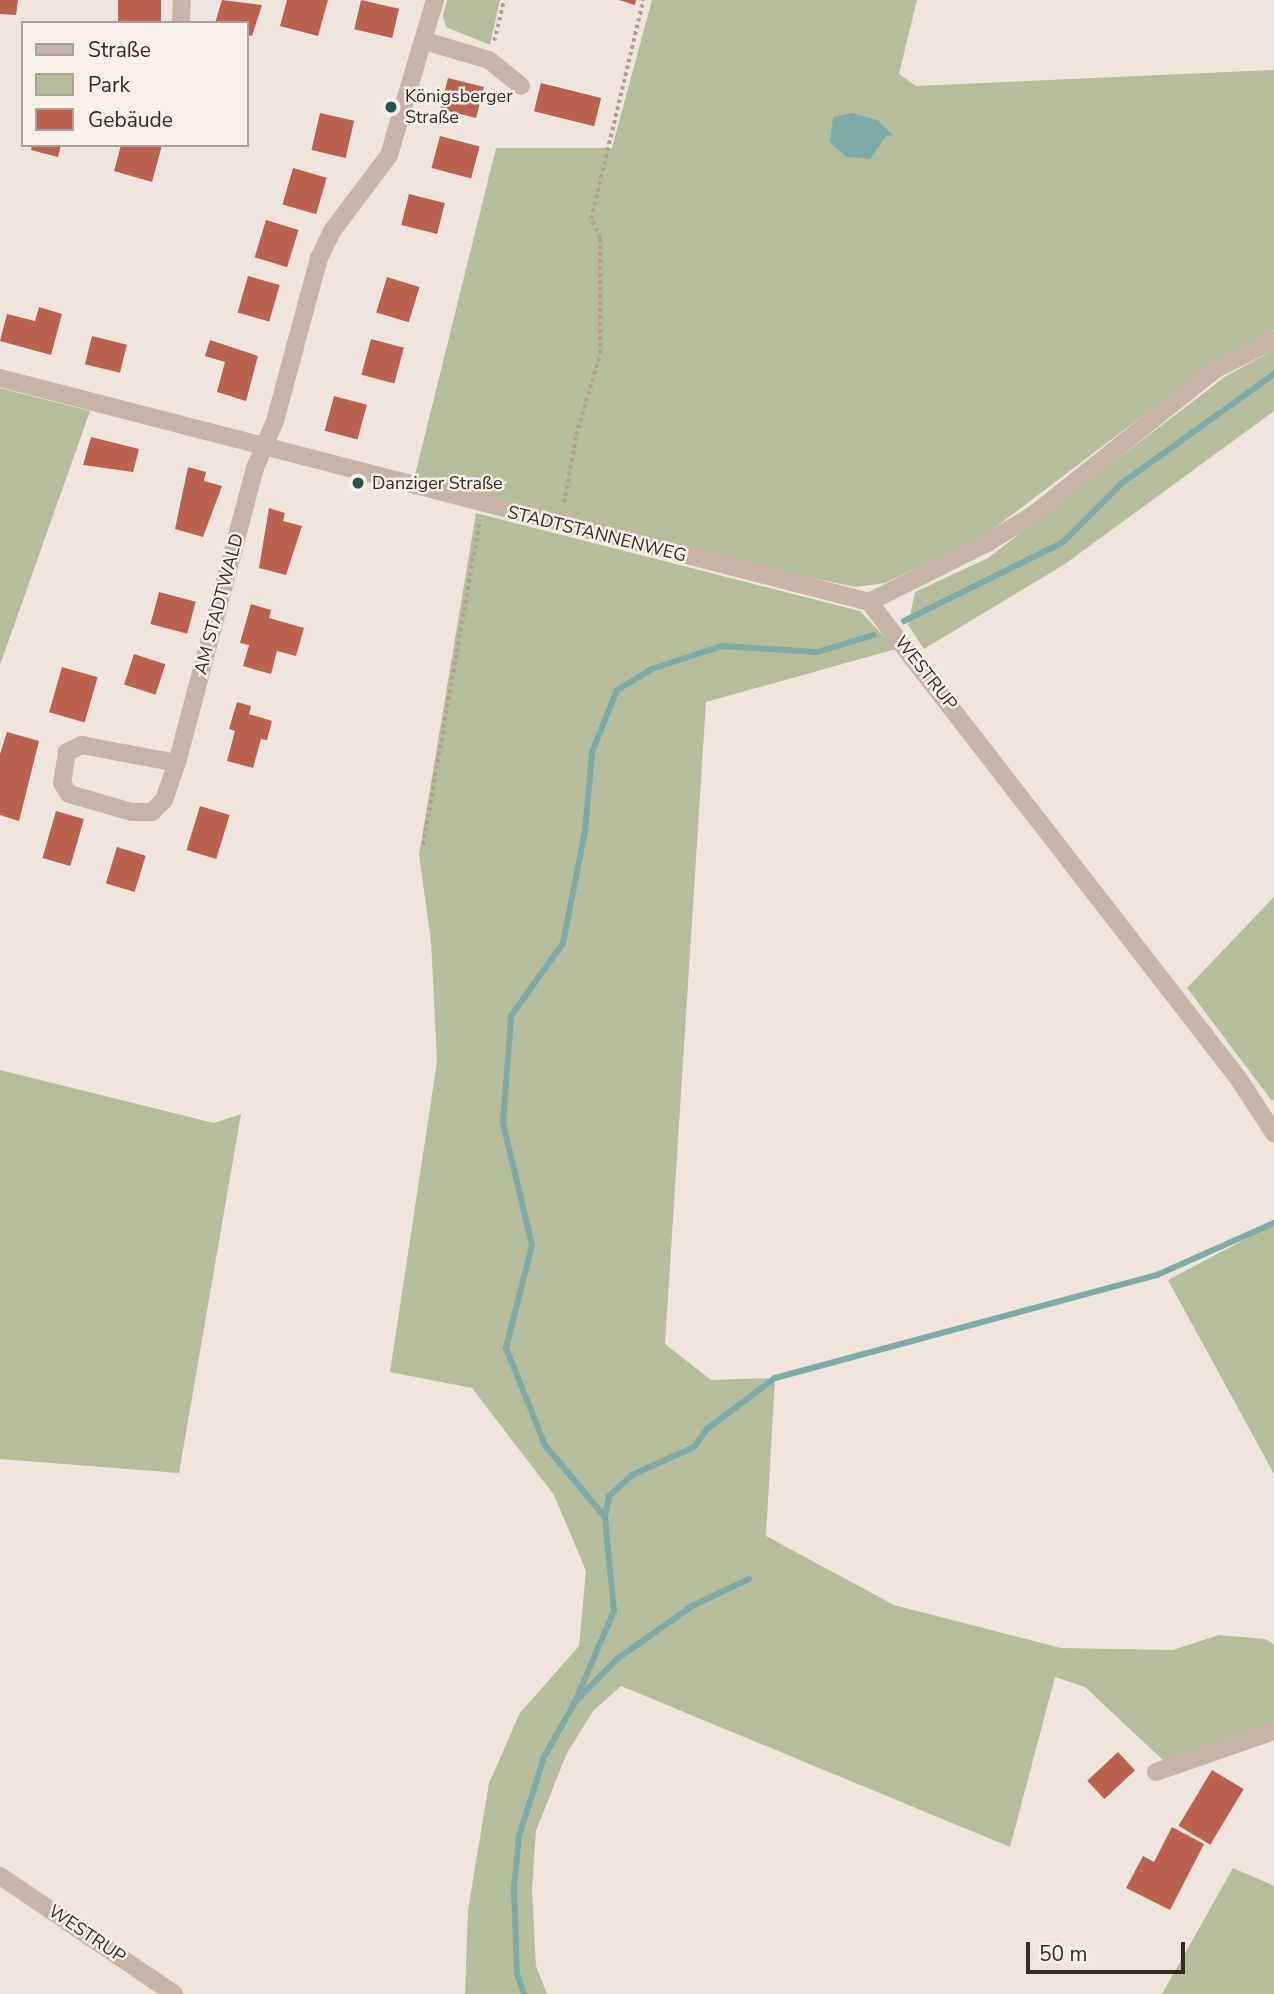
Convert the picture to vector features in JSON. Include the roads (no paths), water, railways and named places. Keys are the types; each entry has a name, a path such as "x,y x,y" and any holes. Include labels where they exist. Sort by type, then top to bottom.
{"street":[{"path":"181,21 182,0"},
{"path":"265,447 318,258 332,231 389,155 435,0"},
{"path":"425,41 489,60 521,86"},
{"path":"869,602 987,543 1033,515 1216,369 1274,340"},
{"name":"STADTSTANNENWEG","path":"0,378 560,526 869,602"},
{"name":"AM STADTWALD","path":"177,763 82,745 67,752 62,783 69,794 132,812 152,812 164,800 177,763 254,468 265,447"},
{"name":"WESTRUP","path":"869,602 1238,1078 1274,1133"},
{"path":"1156,1772 1274,1731"},
{"name":"WESTRUP","path":"0,1876 174,1994"}],"water":[{"path":"852,113 877,120 893,135 886,136 870,159 846,157 830,142 833,117"}],"waterway":[{"path":"904,621 1062,543 1122,483 1274,374"},
{"path":"575,1702 614,1611 605,1517 545,1445 506,1348 532,1245 503,1123 511,1016 563,943 585,831 592,752 617,690 652,669 722,646 817,652 874,635"},
{"path":"605,1517 609,1496 632,1475 694,1447 707,1429 775,1378 1157,1275 1274,1223"},
{"path":"524,1994 517,1974 514,1888 519,1836 544,1757 575,1702 617,1659 692,1606 749,1579"}],"place":[{"name":"Königsberger Straße","path":"391,107"},
{"name":"Danziger Straße","path":"358,483"}]}
